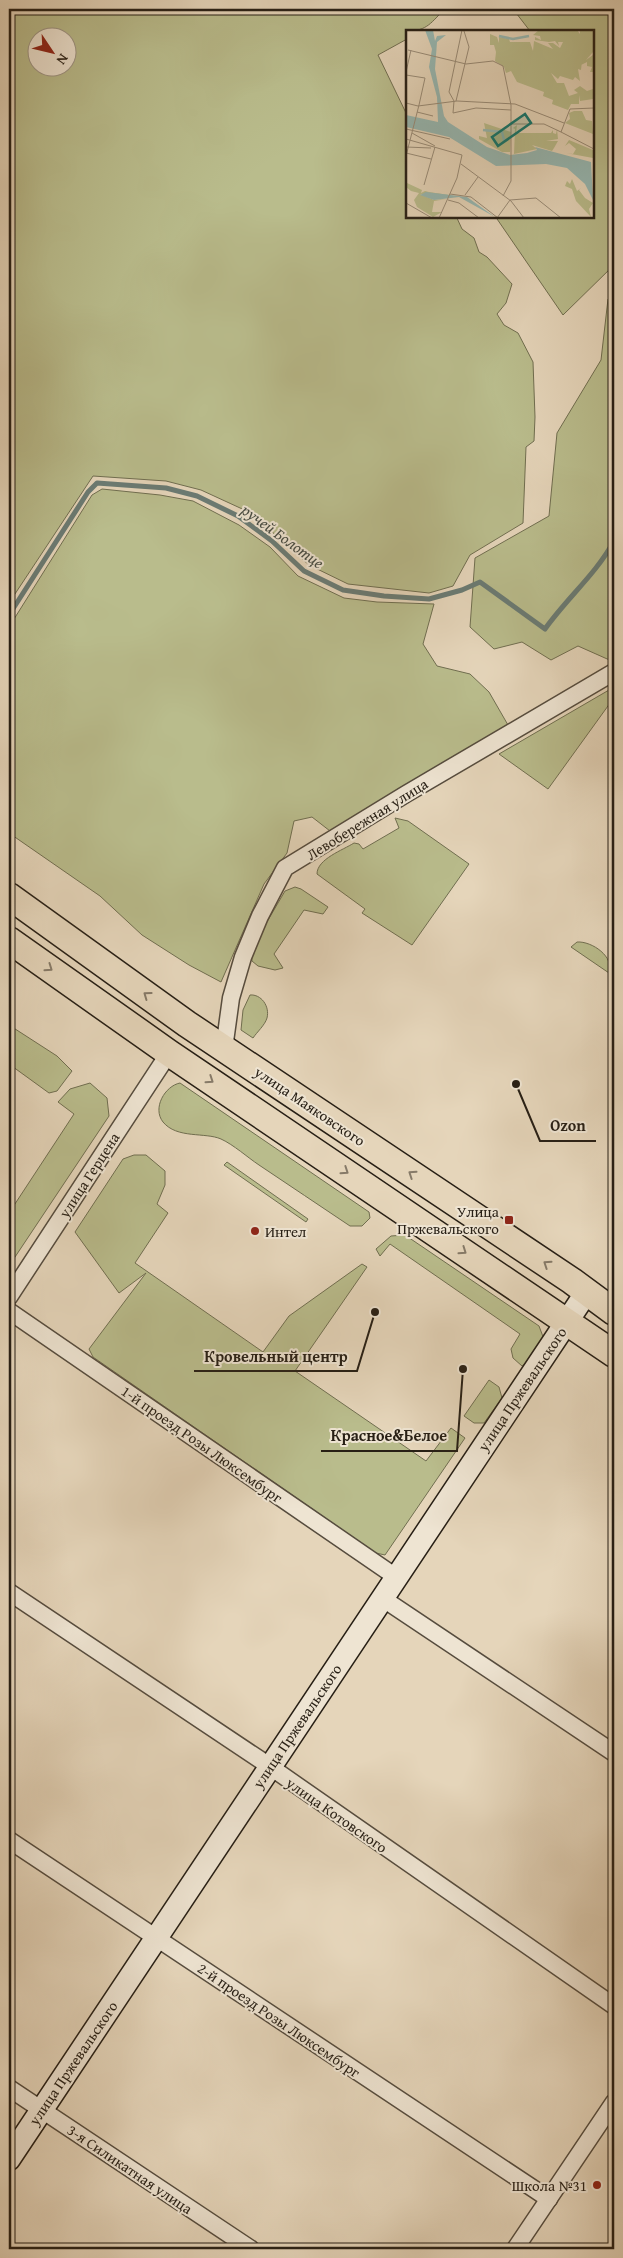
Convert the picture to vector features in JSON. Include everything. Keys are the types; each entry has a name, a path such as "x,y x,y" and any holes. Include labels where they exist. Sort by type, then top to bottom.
{"main road":[{"name":"улица Маяковского","path":"9,896 224,1049 572,1280 586,1293 614,1312"},
{"path":"9,940 170,1053 614,1354"}],"street":[{"name":"Левобережная улица","path":"224,1049 231,998 243,956 285,868 406,794 614,672"},
{"name":"улица Герцена","path":"9,1297 170,1053"},
{"name":"улица Пржевальского","path":"9,2159 586,1293"},
{"name":"1-й проезд Розы Люксембург","path":"9,1310 396,1577"},
{"name":"улица Котовского","path":"9,1592 269,1767 614,2006"},
{"path":"382,1598 614,1753"},
{"name":"2-й проезд Розы Люксембург","path":"9,1840 549,2199"},
{"name":"3-я Силикатная улица","path":"9,2088 251,2249"},
{"path":"516,2249 614,2102"}],"green space":[{"path":"9,9 445,9 429,25 417,30 406,30 406,40 378,55 406,113 406,218 457,218 462,229 474,238 479,252 487,257 512,284 506,303 497,314 504,325 518,333 533,362 534,441 526,447 523,523 470,555 453,586 429,593 348,584 309,565 251,513 201,490 166,481 93,476 9,603"},
{"path":"513,9 614,9 614,265 563,315 496,218 593,218 593,30 529,30"},
{"path":"614,296 614,662 578,646 551,660 522,642 494,649 470,627 475,558 549,516 557,433 601,360 608,299"},
{"path":"102,489 160,495 193,501 239,525 270,547 298,576 344,598 377,602 434,604 423,644 437,666 470,674 489,692 508,725 330,831 312,817 294,821 287,853 264,884 221,982 189,965 142,935 100,896 9,833 9,627 92,495"},
{"path":"609,690 613,699 548,789 499,754"},
{"path":"395,818 408,821 469,864 412,945 362,913 365,909 317,874 321,864 337,852 354,843 359,844 363,849 399,828"},
{"path":"295,887 328,907 323,914 304,910 274,954 283,968 275,970 258,966 252,961 251,954 254,944 285,891"},
{"path":"577,942 589,944 601,951 609,961 609,973 571,947"},
{"path":"250,995 258,996 264,1002 268,1014 265,1023 253,1038 241,1030 243,1010"},
{"path":"9,1025 57,1056 72,1071 57,1091 49,1093 9,1064"},
{"path":"90,1083 107,1098 109,1116 9,1266 9,1213 74,1114 58,1102 70,1089"},
{"path":"180,1083 369,1212 370,1218 362,1226 350,1226 221,1139 183,1133 169,1127 160,1116 160,1104 169,1088"},
{"path":"134,1155 146,1155 165,1171 165,1185 157,1204 168,1213 135,1263 263,1352 289,1316 362,1264 367,1267 295,1371 426,1461 451,1428 465,1438 385,1555 376,1553 93,1357 89,1349 146,1273 119,1293 75,1232 123,1159"},
{"path":"227,1162 308,1219 306,1222 224,1165"},
{"path":"405,1235 539,1326 545,1342 534,1358 522,1366 513,1358 511,1349 520,1334 390,1244 380,1256 376,1249 391,1236"},
{"path":"489,1380 499,1387 502,1398 484,1423 474,1423 464,1416"}],"waterway":[{"name":"ручей Болотце","path":"9,615 88,492 97,483 166,488 197,496 238,516 272,541 304,571 343,590 384,596 429,599 462,590 480,582 545,629 599,564 614,541"}],"place":[{"name":"Ozon","path":"516,1084"},
{"name":"Улица Пржевальского","path":"509,1220"},
{"name":"Интел","path":"255,1231"},
{"name":"Кровельный центр","path":"375,1312"},
{"name":"Красное&Белое","path":"463,1369"},
{"name":"Школа №31","path":"597,2185"}]}
